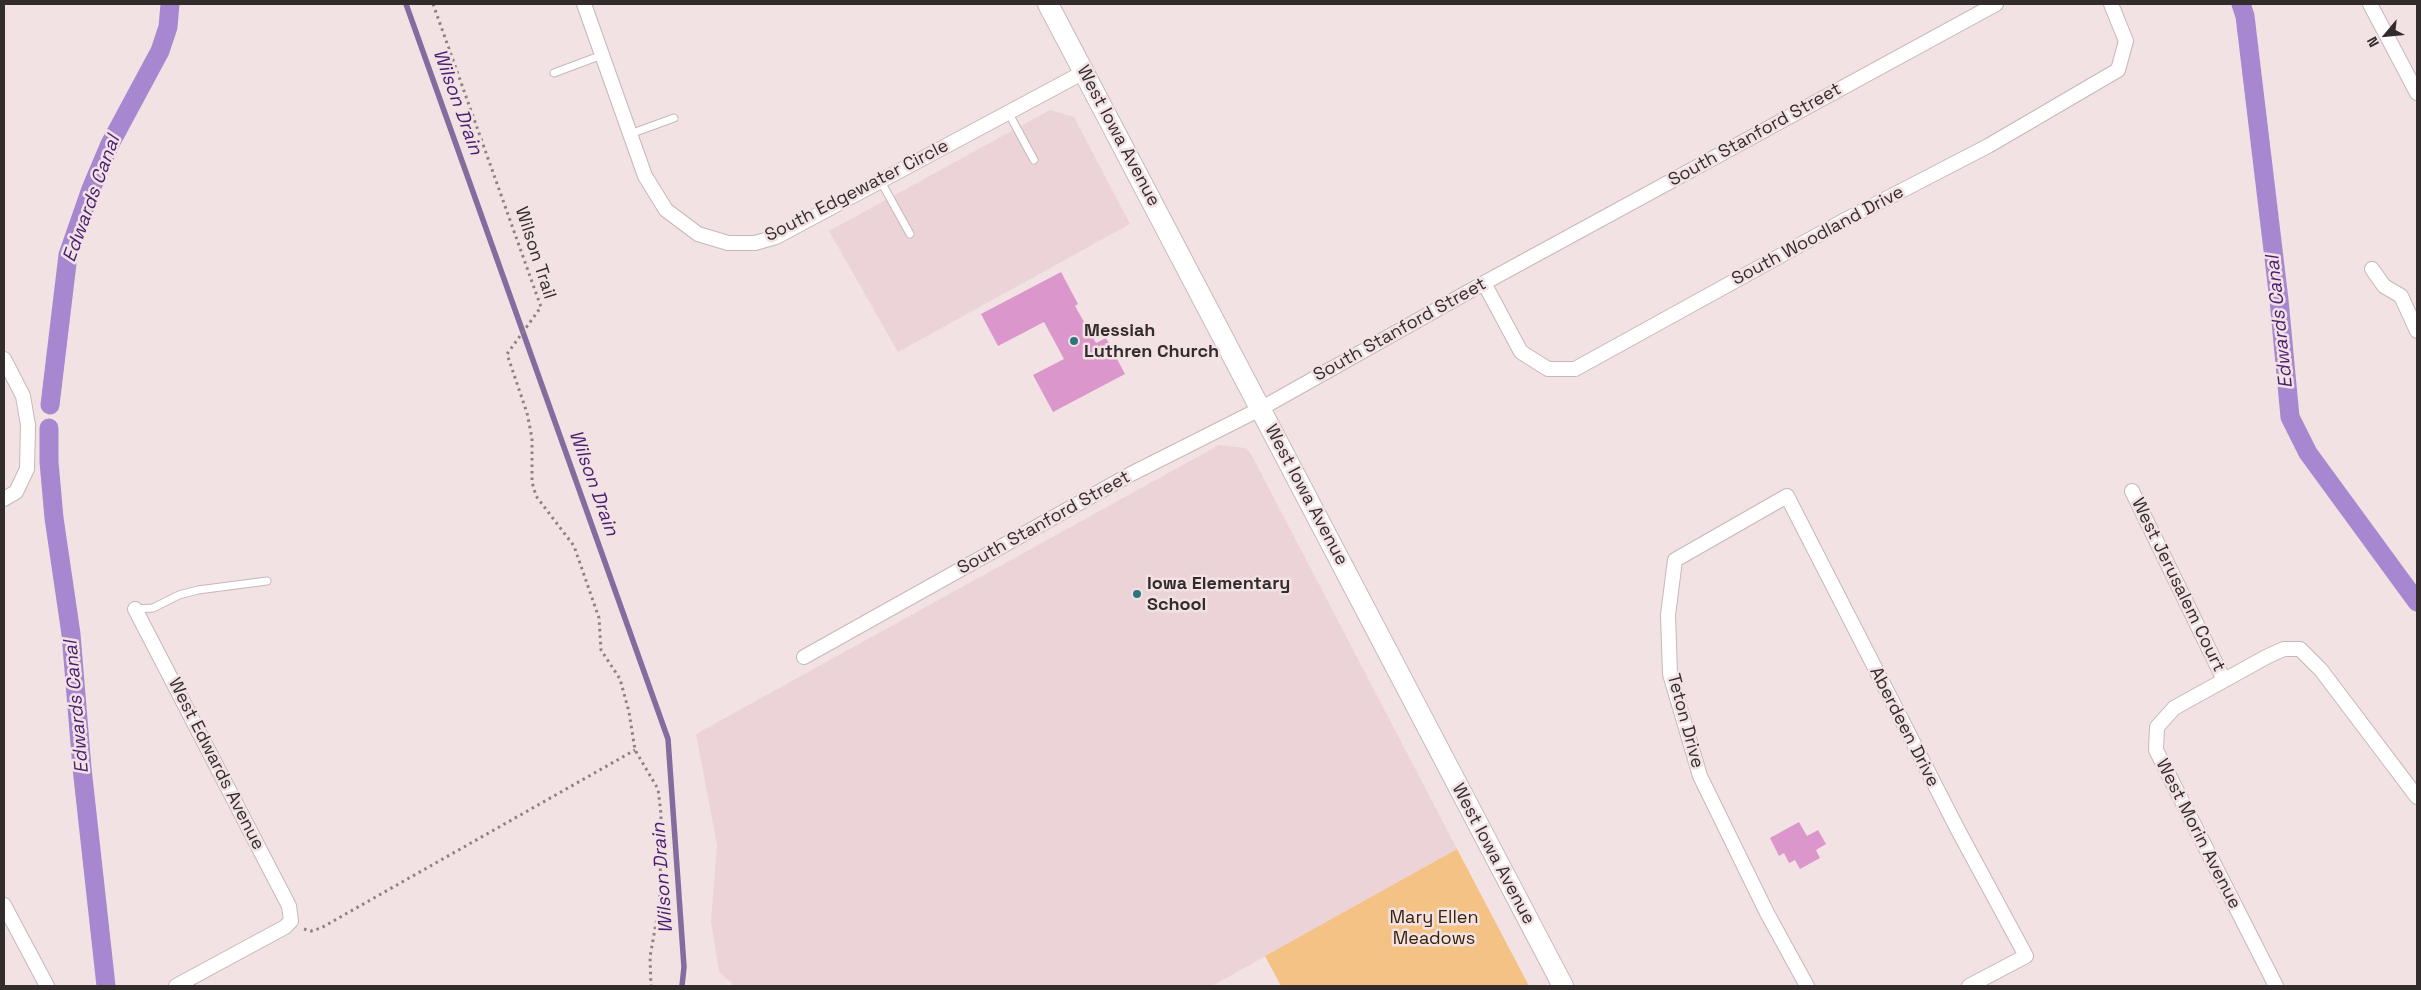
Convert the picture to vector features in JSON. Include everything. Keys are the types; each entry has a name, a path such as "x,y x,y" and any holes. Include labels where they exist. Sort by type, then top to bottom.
{"street":[{"name":"South Edgewater Circle","path":"584,4 645,176 666,210 698,234 728,243 755,242 776,236 1084,72"},
{"name":"West Iowa Avenue","path":"1048,4 1563,986"},
{"name":"South Stanford Street","path":"804,657 1131,474 1260,408 1996,4"},
{"name":"South Woodland Drive","path":"1484,284 1521,352 1548,369 1575,369 1847,219 1988,146 2118,70 2126,41 2111,4"},
{"path":"2370,4 2417,93"},
{"path":"2372,269 2384,286 2401,296 2417,330"},
{"path":"4,358 23,396 28,425 27,469 16,492 4,498"},
{"name":"West Jerusalem Court","path":"2132,491 2224,680"},
{"name":"Aberdeen Drive","path":"1787,496 1953,822 2026,956 1969,986"},
{"name":"Teton Drive","path":"1787,496 1675,560 1668,625 1670,674 1700,776 1767,913 1807,986"},
{"name":"West Edwards Avenue","path":"135,609 289,906 291,921"},
{"name":"West Morin Avenue","path":"2276,986 2156,750 2157,727 2174,708 2224,680 2284,649 2300,650 2321,670 2380,752 2417,797"},
{"path":"4,905 47,986"},
{"path":"176,986 285,928 291,921"}],"lane":[{"path":"554,73 602,55"},
{"path":"1008,112 1034,160"},
{"path":"630,134 674,118"},
{"path":"880,180 910,234"},
{"path":"135,609 148,610 179,594 268,581"}],"path":[{"name":"Wilson Trail","path":"432,4 518,239 541,308 507,354 527,413 532,438 532,482 536,496 574,546 599,618 601,650 620,679 629,712 635,750 658,789 661,814 660,901 650,957 651,986"},
{"path":"291,921 311,931 321,928 635,750"}],"shaded area":[{"path":"1050,110 1074,117 1130,224 898,352 829,231"},
{"name":"Iowa Elementary School","path":"1219,445 1245,448 1251,454 1457,849 1212,986 735,986 719,972 711,921 717,845 696,734"}],"green space":[{"name":"Mary Ellen Meadows","path":"1457,849 1529,986 1281,986 1265,956"}],"building":[{"name":"Messiah Luthren Church","path":"1061,272 1078,304 1075,306 1096,343 1106,338 1125,374 1053,412 1033,375 1064,359 1044,322 998,346 981,314"},
{"path":"1799,822 1807,836 1818,830 1826,844 1816,850 1820,858 1800,869 1795,860 1789,863 1784,853 1779,856 1770,838"}],"waterway":[{"name":"Edwards Canal","path":"50,405 68,255 91,189 110,144 160,51 168,27 170,4"},
{"name":"Wilson Drain","path":"406,4 668,739 684,967 682,986"},
{"name":"Edwards Canal","path":"2241,4 2245,16 2279,300 2290,417 2308,453 2417,602"},
{"name":"Edwards Canal","path":"49,428 49,462 54,518 71,634 82,768 106,986"}],"place":[{"name":"Messiah Luthren Church","path":"1074,341"},
{"name":"Iowa Elementary School","path":"1137,594"}]}
